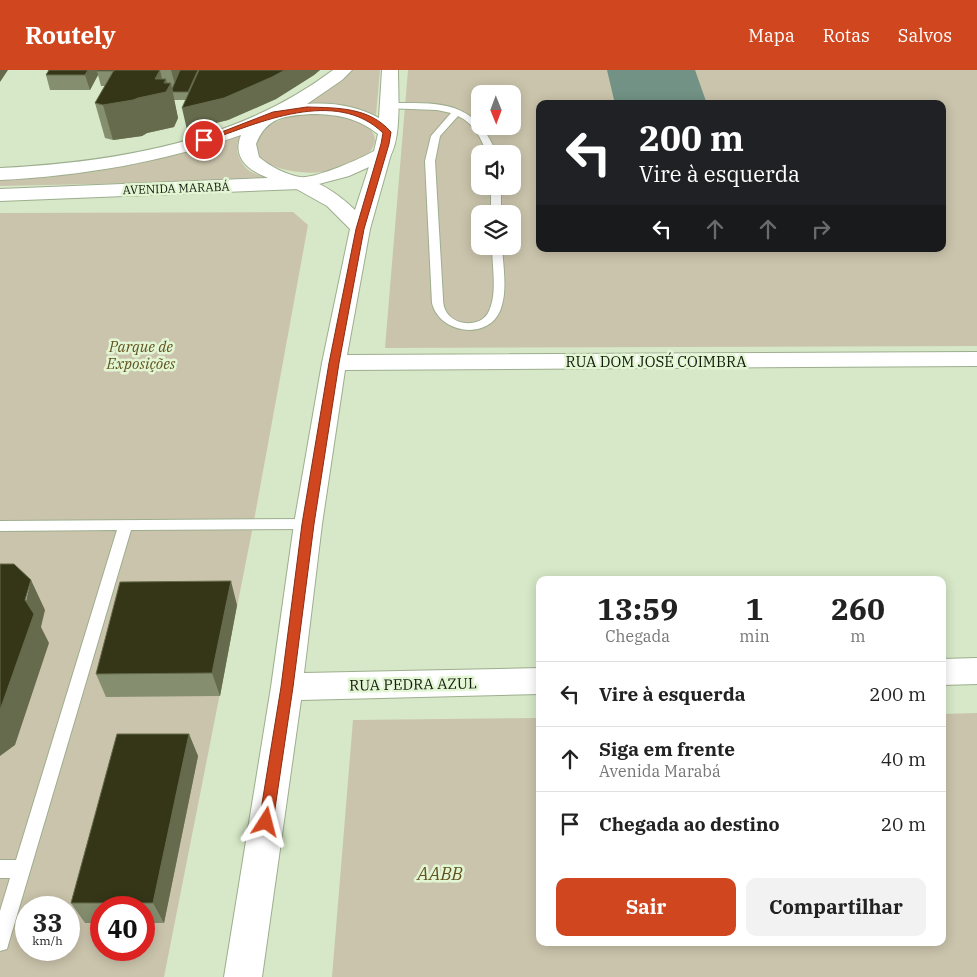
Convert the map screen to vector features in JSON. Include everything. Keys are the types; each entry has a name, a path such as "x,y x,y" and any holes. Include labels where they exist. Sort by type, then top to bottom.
{"street":[{"path":"0,174 90,166 149,154 220,136 268,117 326,84 344,70"},
{"path":"242,977 287,687 308,524 334,363 360,229 387,132 390,70"},
{"path":"360,229 342,206 329,197 300,183 265,170 253,162 246,153 246,143 251,132 268,117 307,109 345,110 363,115 377,122 387,132"},
{"name":"AVENIDA MARABÁ","path":"0,195 300,183 351,170 366,164 382,154"},
{"name":"RUA DOM JOSÉ COIMBRA","path":"334,363 977,359"},
{"path":"946,672 977,671"},
{"name":"RUA PEDRA AZUL","path":"287,687 536,681"}],"lane":[{"path":"387,106 424,106 458,111 482,129 488,145"},
{"path":"458,111 443,125 434,138 431,154 432,237 438,300 440,310 447,320 456,325 470,327 486,323 494,316 498,303 497,255"},
{"path":"0,526 308,524"},
{"path":"0,942 125,526"},
{"path":"0,870 22,869"}],"green space":[{"path":"352,70 380,70 376,115 337,106 297,108"},
{"path":"408,70 977,70 977,346 385,348"},
{"path":"317,113 352,118 367,126 373,132 375,139 369,153 358,162 344,168 312,173 295,172 279,168 265,162 254,154 256,135 270,125 284,119"},
{"path":"247,129 237,151 240,159 251,172 277,180 0,186 0,179 94,172 195,149"},
{"name":"Parque de Exposições","path":"293,212 308,225 253,526 164,977 0,977 0,213"},
{"name":"AABB","path":"977,713 977,977 332,977 353,720 536,718 536,946 946,946 946,714"}],"shaded area":[{"path":"607,70 695,70 706,100 614,100"}],"building":[{"path":"49,70 88,70 85,75 46,75"},
{"path":"114,70 114,71 97,71"},
{"path":"114,70 160,70 155,79 166,79 164,83 171,83 166,92 103,105 95,103"},
{"path":"180,70 198,70 188,92 173,92 172,89"},
{"path":"199,70 285,70 224,98 182,108"},
{"path":"0,564 14,564 31,580 25,600 34,614 0,710"},
{"path":"231,581 212,673 96,674 120,582"},
{"path":"117,734 189,734 154,896 90,896 90,903 80,903 80,896 73,896"}],"route":[{"path":"204,140 220,136 276,114 307,109 345,110 363,115 377,122 387,132 387,138 360,229 334,363 308,524 287,687 266,822"}]}
